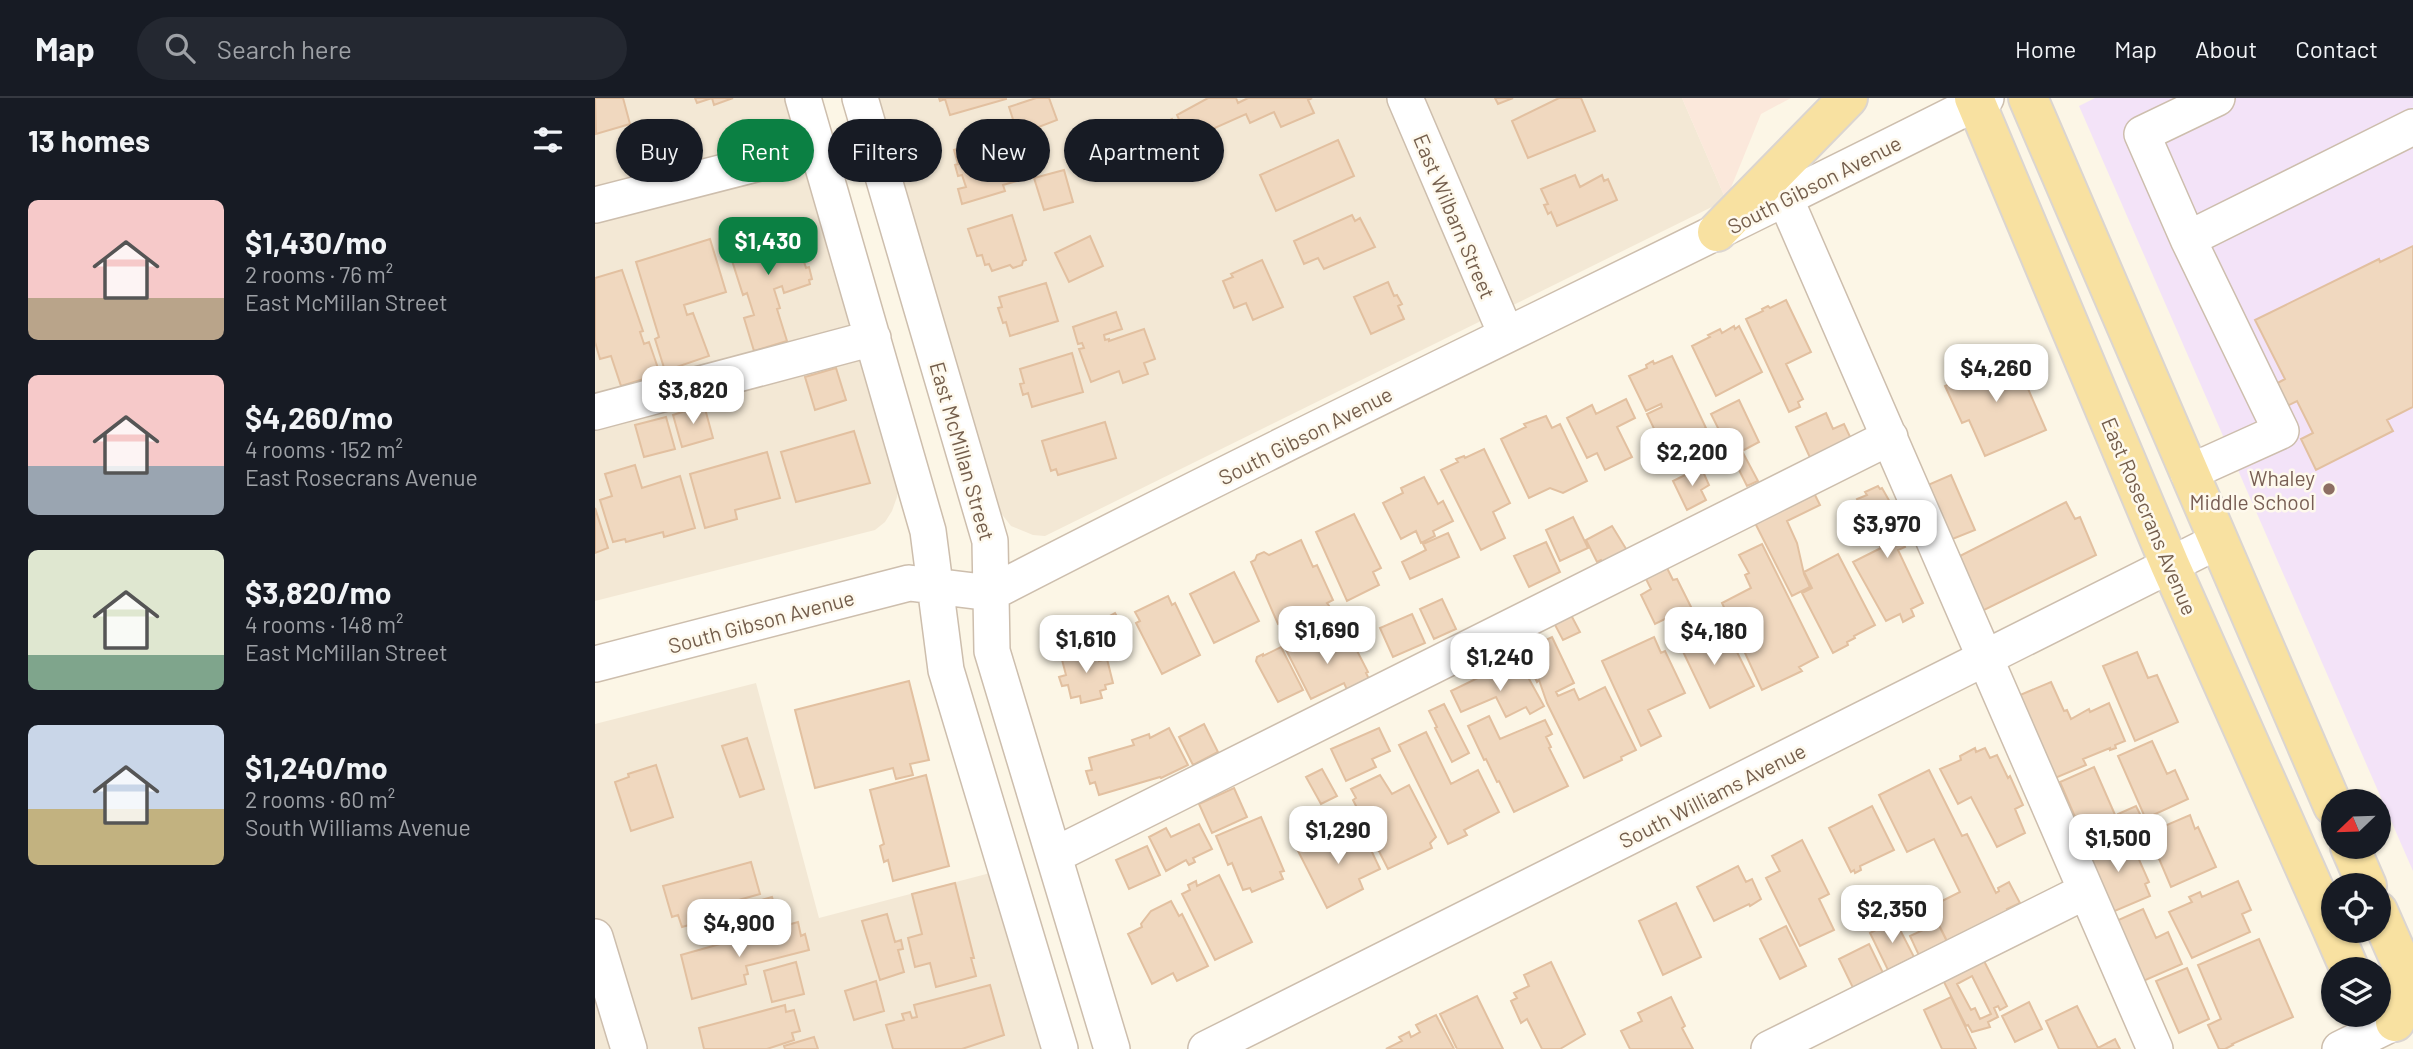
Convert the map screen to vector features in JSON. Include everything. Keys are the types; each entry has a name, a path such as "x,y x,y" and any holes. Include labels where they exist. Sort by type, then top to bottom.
{"main road":[{"path":"1717,232 1848,98"},
{"path":"2028,98 2326,789"},
{"name":"East Rosecrans Avenue","path":"1979,100 2170,565 2321,904"},
{"path":"2391,940 2404,970 2394,1025"}],"street":[{"path":"803,98 929,531 946,670 1060,1049"},
{"name":"East McMillan Street","path":"860,98 991,541 992,651 1112,1049"},
{"name":"East Wilbarn Street","path":"1405,98 1506,334"},
{"path":"2188,473 2281,431 2187,239 2142,134 2217,98"},
{"name":"South Gibson Avenue","path":"595,664 909,583 991,593 1979,100"},
{"path":"2187,239 2413,127"},
{"path":"595,205 818,148"},
{"path":"1785,198 2155,1049"},
{"path":"595,412 873,338"},
{"path":"1055,855 1890,437"},
{"name":"South Williams Avenue","path":"1206,1049 2218,541"},
{"path":"1769,1049 2086,891"},
{"path":"595,937 628,1049"},
{"path":"2340,1049 2394,1025"}],"shaded area":[{"path":"595,98 784,98 790,119 717,119 717,182 809,182 898,481 897,497 892,511 885,522 875,530 595,601"},
{"path":"874,98 1682,98 1726,200 1045,536 1033,535 1011,526 997,508 899,182 942,182 942,119 880,119"},
{"path":"1682,98 1791,98 1761,114 1726,200"},
{"name":"Whaley Middle School","path":"2095,98 2413,98 2413,871 2391,821 2391,789 2377,789 2079,106"},
{"path":"756,683 819,918 994,872 1047,1049 595,1049 595,724"}],"building":[{"path":"595,98 623,98 629,119 616,119 616,128 596,134"},
{"path":"695,98 712,98 697,103"},
{"path":"712,98 733,98 714,105"},
{"path":"939,98 1006,99 950,115 945,99 940,101"},
{"path":"1036,98 1049,98 1057,120 1050,123 1050,119 1013,119 1009,107"},
{"path":"1208,98 1236,98 1238,103 1248,98 1312,98 1308,100 1314,113 1281,127 1274,112 1250,123 1246,114 1224,124 1224,119 1179,119 1177,115"},
{"path":"1495,98 1513,98 1498,104"},
{"path":"1559,98 1581,98 1595,131 1528,158 1512,121"},
{"path":"1338,140 1354,176 1276,211 1260,175"},
{"path":"1064,170 1064,182 1067,182 1073,202 1044,210 1035,182 1050,182 1050,174"},
{"path":"1575,175 1580,187 1602,175 1604,181 1608,179 1617,200 1557,226 1551,212 1548,214 1544,205 1548,204 1541,189"},
{"path":"964,182 1013,182 1003,185 1005,191 962,204 958,189 966,187"},
{"path":"1012,215 1026,260 1022,265 1013,268 1010,265 992,271 989,264 985,265 982,255 977,256 968,229"},
{"path":"1352,215 1355,221 1360,218 1375,247 1324,269 1318,258 1304,264 1294,241"},
{"path":"783,219 784,222 794,219 798,231 795,232 812,279 809,280 810,284 784,293 782,286 774,289 787,341 754,351 744,318 754,315 747,293 743,295 726,242 754,233 761,230 761,226"},
{"path":"1090,236 1103,266 1069,282 1055,253"},
{"path":"710,239 726,292 684,305 687,315 693,313 709,356 665,371 655,339 659,337 636,262"},
{"path":"2413,246 2413,407 2387,420 2393,431 2316,470 2301,439 2313,433 2297,401 2285,407 2274,385 2285,379 2255,320 2379,259 2380,262"},
{"path":"1262,260 1283,307 1253,320 1246,303 1234,308 1223,281 1233,277 1231,274"},
{"path":"622,270 643,331 640,332 644,344 649,342 660,374 621,386 611,356 600,359 595,342 595,278"},
{"path":"1388,282 1394,296 1397,295 1402,304 1398,306 1404,319 1371,334 1354,297"},
{"path":"1046,283 1058,321 1010,336 998,308 1002,307 999,297"},
{"path":"1786,300 1811,352 1786,364 1803,399 1798,402 1800,407 1789,412 1746,319 1768,306 1770,308"},
{"path":"1116,312 1122,329 1104,335 1105,340 1144,329 1155,359 1144,363 1148,374 1123,383 1119,371 1091,382 1079,349 1084,348 1082,343 1078,344 1073,327"},
{"path":"1734,326 1735,329 1739,326 1762,372 1716,396 1692,346 1720,329 1722,333"},
{"path":"2012,352 2046,430 1985,456 1969,420 1962,423 1945,386 1950,384 1948,379"},
{"path":"1072,353 1083,392 1032,407 1028,393 1023,395 1020,384 1024,383 1020,369"},
{"path":"1672,356 1706,428 1678,441 1673,430 1658,437 1647,414 1662,407 1661,404 1646,411 1629,376 1647,368 1646,365 1653,361 1654,364"},
{"path":"836,368 846,400 815,410 805,377"},
{"path":"1626,399 1635,418 1617,427 1632,457 1605,470 1597,453 1587,458 1567,418 1592,405 1596,414"},
{"path":"1739,400 1759,442 1742,451 1758,481 1747,486 1711,414"},
{"path":"704,405 713,438 682,447 673,415"},
{"path":"1826,413 1833,429 1844,424 1853,443 1812,462 1796,427"},
{"path":"1546,416 1552,428 1560,424 1587,481 1563,493 1550,488 1529,498 1501,439 1526,427 1524,424"},
{"path":"666,417 675,449 644,457 635,425"},
{"path":"1105,422 1116,458 1058,475 1056,469 1051,471 1042,441"},
{"path":"854,431 870,483 796,502 781,452"},
{"path":"1484,449 1510,503 1493,512 1505,538 1481,550 1441,470 1458,462 1456,459"},
{"path":"767,452 780,498 735,510 737,519 705,528 690,474"},
{"path":"635,465 642,488 680,476 695,528 664,537 663,532 626,542 625,539 613,542 600,500 612,496 605,474"},
{"path":"1701,467 1709,485 1701,490 1706,500 1687,510 1673,481"},
{"path":"1951,475 1975,530 1945,542 1921,488"},
{"path":"1424,477 1438,504 1443,501 1453,521 1433,531 1435,536 1421,543 1416,531 1401,539 1383,503 1403,493 1401,488"},
{"path":"1878,486 1882,488 1903,525 1896,528 1905,547 1898,550 1923,603 1911,609 1914,616 1903,622 1900,614 1886,621 1853,562 1881,548 1857,499"},
{"path":"1813,491 1820,505 1787,521 1797,543 1810,587 1792,596 1754,521"},
{"path":"2066,502 2075,519 2080,517 2096,555 1978,613 1954,559"},
{"path":"595,508 608,548 595,553"},
{"path":"1354,514 1381,568 1373,572 1379,585 1347,601 1316,532"},
{"path":"1573,517 1588,548 1560,561 1546,530"},
{"path":"1612,526 1628,552 1604,564 1601,560 1597,562 1586,540"},
{"path":"1448,533 1459,557 1410,579 1402,562 1426,550 1423,544"},
{"path":"1301,540 1313,567 1317,565 1333,600 1327,603 1330,607 1308,617 1305,611 1278,624 1251,562 1257,555 1264,552 1269,555"},
{"path":"1546,542 1560,572 1529,587 1514,556"},
{"path":"1762,544 1818,657 1799,667 1802,671 1762,690 1722,603 1751,588 1745,575 1749,573 1739,555"},
{"path":"1838,554 1875,625 1854,636 1855,638 1847,642 1848,645 1833,653 1802,593 1812,588 1804,572"},
{"path":"1666,566 1673,580 1677,579 1691,607 1688,609 1692,617 1681,622 1677,613 1655,624 1641,595 1651,589 1645,577"},
{"path":"1234,572 1259,621 1214,643 1190,594"},
{"path":"1168,596 1172,605 1175,603 1200,655 1162,674 1136,623 1140,621 1135,612"},
{"path":"1442,599 1456,629 1434,639 1420,609"},
{"path":"1115,613 1130,639 1109,651 1095,624"},
{"path":"1412,614 1425,643 1393,657 1380,628"},
{"path":"1571,615 1580,632 1563,640 1554,623"},
{"path":"1696,624 1704,640 1707,637 1710,643 1706,645 1708,649 1730,638 1754,686 1710,708 1675,635"},
{"path":"1315,630 1325,651 1329,649 1330,652 1352,641 1371,683 1349,694 1344,683 1311,699 1284,646"},
{"path":"1552,637 1574,683 1556,692 1558,696 1574,689 1579,700 1605,687 1636,750 1621,757 1622,760 1584,778 1547,703 1539,680 1537,682 1522,651"},
{"path":"1654,637 1661,653 1665,651 1685,693 1648,710 1661,736 1641,746 1602,661"},
{"path":"1095,647 1099,661 1107,659 1113,683 1105,685 1106,689 1100,691 1102,698 1081,703 1080,696 1071,698 1068,685 1062,686 1059,677 1066,675 1061,656"},
{"path":"1281,647 1303,690 1278,702 1256,661 1257,657"},
{"path":"2137,652 2148,678 2157,675 2178,722 2135,741 2103,666"},
{"path":"1523,668 1544,706 1530,714 1526,707 1506,717 1496,697 1461,712 1451,691 1492,671 1498,680"},
{"path":"909,681 929,760 910,764 913,775 896,779 893,768 815,788 795,710"},
{"path":"2051,682 2064,711 2067,710 2071,719 2089,709 2090,712 2109,703 2125,741 2115,745 2116,748 2083,759 2086,765 2048,781 2013,698"},
{"path":"1444,704 1469,753 1452,762 1429,711"},
{"path":"1489,716 1500,739 1545,720 1552,734 1546,737 1551,747 1549,748 1568,786 1514,812 1468,726"},
{"path":"1204,724 1218,752 1193,765 1179,737"},
{"path":"1169,728 1188,765 1161,778 1099,795 1095,782 1090,784 1086,771 1092,770 1089,758 1134,745 1132,740 1149,734 1150,738"},
{"path":"1379,728 1390,751 1372,759 1376,767 1346,781 1331,749"},
{"path":"1426,732 1451,784 1478,770 1499,812 1464,830 1467,835 1448,844 1399,745"},
{"path":"747,738 764,789 740,797 722,746"},
{"path":"2152,741 2167,774 2175,770 2188,799 2125,828 2118,814 2136,806 2141,816 2144,815 2118,756"},
{"path":"1975,748 1976,752 1985,748 1990,758 1997,755 2023,805 2015,809 2025,833 1997,847 1971,797 1958,804 1940,769 1961,760 1960,756"},
{"path":"656,765 673,817 631,831 615,782 629,777 628,774"},
{"path":"2094,767 2116,817 2081,831 2060,782"},
{"path":"1322,769 1337,796 1321,804 1306,777"},
{"path":"1929,770 1962,836 1967,834 1996,893 1998,888 2009,882 2020,903 2007,909 2010,914 1949,945 1930,907 1960,892 1934,839 1907,852 1879,795"},
{"path":"926,775 949,866 893,881 888,860 884,862 880,846 884,844 870,790"},
{"path":"1380,775 1392,794 1409,785 1436,837 1430,843 1432,848 1388,869 1353,800 1356,798 1351,789"},
{"path":"1234,788 1247,817 1212,833 1199,804"},
{"path":"1872,806 1894,850 1860,866 1861,870 1851,872 1829,828"},
{"path":"2190,815 2216,867 2171,887 2148,833"},
{"path":"1261,817 1284,871 1280,872 1283,879 1252,892 1250,888 1243,890 1232,863 1228,865 1216,836"},
{"path":"1199,824 1212,849 1193,858 1195,862 1189,865 1186,860 1166,871 1149,837 1166,828 1171,837"},
{"path":"1334,830 1342,846 1364,835 1380,869 1359,879 1363,889 1327,908 1297,849"},
{"path":"2124,837 2129,848 2133,846 2149,882 2145,884 2150,896 2110,913 2084,854"},
{"path":"1802,840 1829,894 1819,899 1834,930 1800,946 1766,878 1780,871 1772,856"},
{"path":"1147,846 1160,875 1129,889 1116,860"},
{"path":"751,862 760,894 717,906 717,917 682,927 678,915 672,917 663,886"},
{"path":"1738,866 1746,882 1752,879 1761,899 1714,921 1697,887"},
{"path":"1219,875 1252,942 1215,960 1182,894 1190,890 1188,885 1196,881 1197,886"},
{"path":"2238,881 2251,910 2242,914 2250,932 2192,958 2169,912 2192,902 2189,897 2200,892 2202,897"},
{"path":"955,883 976,976 936,987 930,963 915,967 908,938 922,934 912,894"},
{"path":"772,897 779,921 728,937 721,911"},
{"path":"1171,901 1179,916 1182,914 1208,966 1177,981 1173,973 1152,984 1128,934 1142,927 1141,924 1151,911"},
{"path":"1676,903 1701,957 1663,975 1639,921"},
{"path":"2143,909 2156,938 2168,932 2182,964 2141,982 2114,922"},
{"path":"887,914 895,942 901,940 903,949 898,950 904,972 880,980 862,921"},
{"path":"1895,920 1914,957 1888,970 1870,933"},
{"path":"798,922 801,936 805,934 809,950 746,966 746,984 692,999 681,955"},
{"path":"1938,923 1950,948 1922,962 1910,936"},
{"path":"1786,926 1806,966 1780,979 1760,939"},
{"path":"2259,939 2293,1017 2225,1049 2219,1049 2208,1025 2221,1019 2198,965"},
{"path":"1869,944 1886,979 1856,994 1839,959"},
{"path":"1983,959 2007,1006 2000,1010 1998,1006 1994,1008 1998,1017 1988,1022 1990,1027 1972,1032 1968,1025 1966,1026 1942,978","holes":["1972,976 1991,1014 1980,1019 1975,1008 1971,1010 1957,984"]},
{"path":"796,962 804,994 772,1002 764,971"},
{"path":"1551,962 1585,1034 1560,1049 1542,1049 1527,1019 1521,1023 1511,1001 1517,998 1514,993 1529,986 1524,975"},
{"path":"2187,968 2209,1019 2179,1033 2156,981"},
{"path":"876,981 884,1011 854,1020 845,991"},
{"path":"990,985 1004,1035 962,1049 893,1049 886,1025 904,1020 902,1014 910,1012 912,1018 917,1017 914,1005"},
{"path":"1477,996 1503,1049 1457,1049 1440,1014"},
{"path":"1671,997 1693,1049 1630,1049 1621,1031 1642,1021 1638,1013"},
{"path":"1951,997 1976,1049 1942,1049 1924,1010"},
{"path":"2029,1002 2042,1029 2015,1042 2002,1016"},
{"path":"785,1005 786,1012 794,1010 800,1031 792,1033 794,1040 767,1049 704,1049 699,1028"},
{"path":"2077,1006 2098,1048 2115,1039 2120,1049 2059,1049 2046,1021"},
{"path":"1436,1015 1454,1049 1386,1049 1402,1041 1399,1037 1409,1032 1411,1037 1420,1032 1416,1025"},
{"path":"814,1037 818,1049 785,1049 784,1046"}],"place":[{"name":"Whaley Middle School","path":"2329,489"}]}
